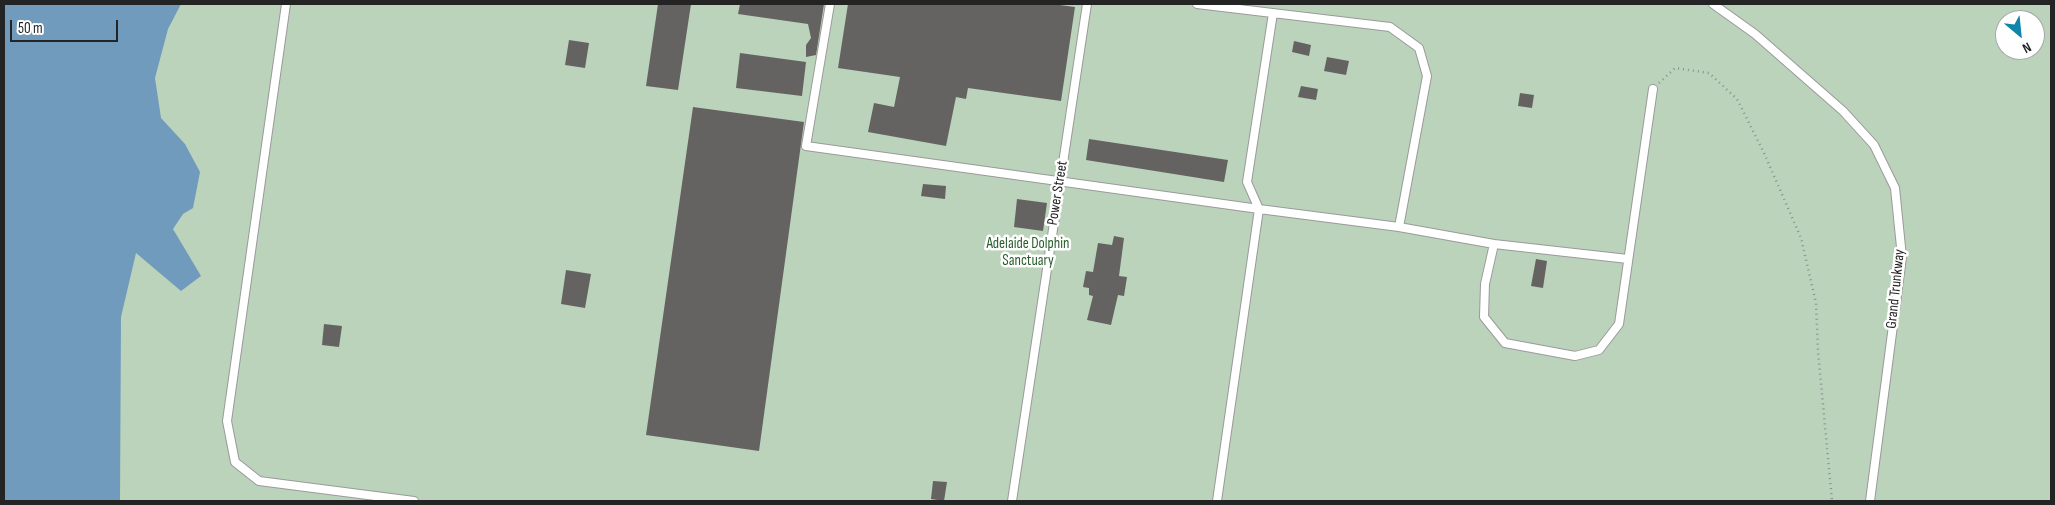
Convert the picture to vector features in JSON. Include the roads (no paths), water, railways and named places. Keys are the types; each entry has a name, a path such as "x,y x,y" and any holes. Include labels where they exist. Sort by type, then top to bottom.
{"lane":[{"path":"286,4 227,421 235,462 259,481 414,501"},
{"path":"830,4 806,146 1400,227 1494,244 1628,260"},
{"name":"Power Street","path":"1012,501 1087,4"},
{"path":"1197,4 1390,27 1419,48 1427,76 1400,227"},
{"name":"Grand Trunkway","path":"1713,4 1755,34 1844,111 1874,145 1895,188 1902,257 1870,501"},
{"path":"1217,501 1259,209 1247,182 1273,13"},
{"path":"1494,244 1485,284 1484,317 1504,343 1575,356 1599,350 1619,324 1653,89"}],"water":[{"path":"4,4 181,4 168,29 155,78 161,118 185,144 200,172 193,208 183,214 173,229 201,276 181,291 136,253 121,317 120,501 4,501"}],"park label":[{"name":"Adelaide Dolphin Sanctuary","path":"1028,252"}]}
